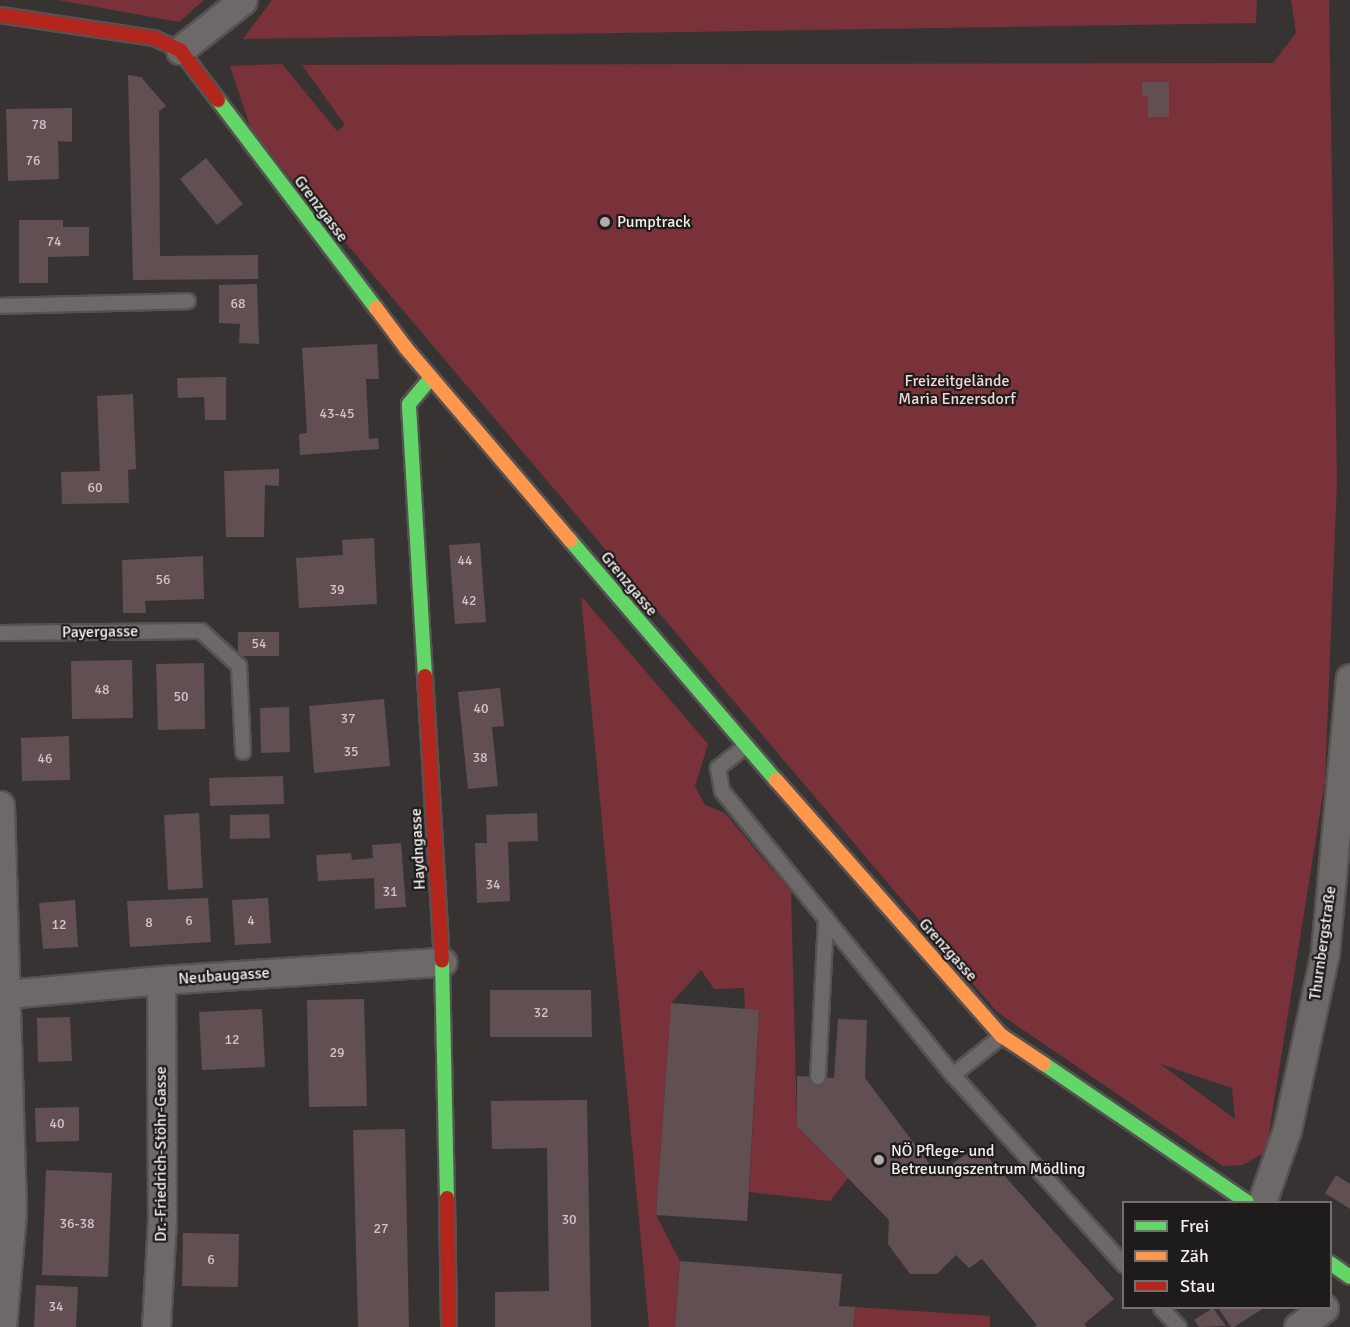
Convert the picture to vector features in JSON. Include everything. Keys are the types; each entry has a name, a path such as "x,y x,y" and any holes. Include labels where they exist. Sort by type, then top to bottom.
{"street":[{"path":"180,50 243,0"},
{"name":"Grenzgasse","path":"0,15 154,38 180,50 431,378 746,746 1002,1036 1244,1201"},
{"name":"Haydngasse","path":"431,378 409,404 442,962 449,1327"},
{"name":"Thurnbergstraße","path":"1263,1201 1287,1130 1325,952 1350,678"},
{"path":"0,806 12,1213 2,1327"},
{"name":"Neubaugasse","path":"7,994 161,980 442,962"},
{"name":"Dr.-Friedrich-Stöhr-Gasse","path":"156,1327 162,1221 161,980"},
{"path":"1332,1264 1350,1277"},
{"path":"1332,1302 1350,1288"},
{"path":"1298,1327 1323,1309"}],"lane":[{"path":"0,306 188,301"},
{"name":"Payergasse","path":"0,633 201,631 239,666 243,752"},
{"path":"746,746 718,768 722,791 953,1075 1122,1263"},
{"path":"818,1077 826,918"},
{"path":"953,1075 1002,1036"},
{"path":"1162,1309 1179,1327"}],"green space":[{"path":"58,0 204,0 179,22"},
{"path":"272,0 1257,0 1256,23 243,39"},
{"name":"Freizeitgelände Maria Enzersdorf","path":"1291,0 1329,0 1337,482 1325,781 1266,1152 1242,1165 1223,1166 997,1012 252,132 230,66 282,64 337,131 345,125 302,65 1273,63 1296,33","holes":["1160,1064 1232,1088 1235,1119"]},
{"path":"581,596 708,744 695,786 705,805 725,813 791,892 797,1126 848,1178 830,1201 749,1192 759,1010 745,1009 744,988 714,989 701,970 671,1003 656,1215 680,1261 675,1327 649,1327"},
{"path":"855,1307 990,1316 990,1327 853,1327"}],"building":[{"path":"128,75 141,77 166,106 159,111 160,256 258,255 258,279 133,280"},
{"path":"1142,82 1169,82 1169,117 1148,117 1148,96 1142,96"},
{"path":"72,108 72,142 58,141 59,179 8,181 6,109"},
{"path":"206,158 243,204 217,225 180,179"},
{"path":"19,220 63,220 63,227 89,227 89,256 48,257 48,283 19,283"},
{"path":"257,284 259,344 239,343 240,324 219,323 219,285"},
{"path":"377,344 379,379 366,379 369,439 378,438 379,449 300,455 299,434 307,433 302,348"},
{"path":"226,377 226,420 205,420 204,397 178,398 177,378"},
{"path":"133,394 136,469 128,470 129,503 62,504 61,472 100,471 97,396"},
{"path":"279,469 279,486 265,485 264,537 226,537 224,471"},
{"path":"374,538 377,604 299,608 296,558 343,555 342,540"},
{"path":"480,543 486,622 455,624 449,545"},
{"path":"203,556 204,599 145,601 146,613 123,613 122,560"},
{"path":"238,632 279,632 279,656 238,656"},
{"path":"132,660 133,718 72,719 71,661"},
{"path":"204,663 205,729 158,730 156,664"},
{"path":"500,688 504,726 492,727 498,786 468,789 458,692"},
{"path":"384,699 390,766 314,773 309,706"},
{"path":"289,707 290,752 261,753 260,708"},
{"path":"69,736 70,780 22,781 21,738"},
{"path":"283,776 284,804 210,806 209,778"},
{"path":"199,813 203,888 168,890 164,815"},
{"path":"537,813 538,841 508,842 510,901 477,903 475,843 487,843 486,815"},
{"path":"269,814 270,838 230,839 230,815"},
{"path":"401,843 406,907 375,909 374,878 318,881 316,855 351,853 352,860 373,858 372,845"},
{"path":"208,898 211,942 130,947 127,901"},
{"path":"268,898 271,943 235,945 232,900"},
{"path":"75,900 78,947 43,949 39,903"},
{"path":"490,990 591,990 592,1037 490,1037"},
{"path":"364,999 367,1106 309,1107 307,1000"},
{"path":"671,1003 759,1010 747,1221 656,1215"},
{"path":"262,1009 265,1067 202,1070 199,1012"},
{"path":"70,1017 72,1061 38,1062 37,1018"},
{"name":"NÖ Pflege- und Betreuungszentrum Mödling","path":"838,1019 867,1020 865,1078 937,1174 978,1146 1114,1299 1084,1324 1087,1327 1034,1327 1037,1325 982,1259 969,1268 956,1255 937,1274 910,1274 888,1244 889,1220 797,1126 797,1076 834,1078"},
{"path":"587,1100 591,1327 495,1327 495,1292 549,1291 547,1148 492,1149 491,1101"},
{"path":"79,1107 79,1141 36,1142 35,1108"},
{"path":"405,1129 409,1327 358,1327 353,1130"},
{"path":"46,1170 112,1173 108,1277 42,1275"},
{"path":"1336,1175 1350,1184 1350,1209 1325,1193"},
{"path":"183,1233 239,1234 238,1287 182,1286"},
{"path":"680,1261 842,1274 839,1306 855,1307 853,1327 675,1327"},
{"path":"36,1285 78,1287 76,1327 34,1327"},
{"path":"1214,1309 1226,1326 1199,1327 1194,1320"},
{"path":"1219,1309 1262,1309 1234,1327 1231,1327"}],"traffic: fast":[{"path":"218,100 376,308"},
{"path":"425,676 409,404 431,378"},
{"path":"570,540 776,780"},
{"path":"442,960 447,1198"},
{"path":"1044,1064 1246,1201"},
{"path":"1332,1264 1350,1277"}],"traffic: slow":[{"path":"376,308 406,348 570,540"},
{"path":"776,780 1002,1036 1044,1064"}],"traffic: jam":[{"path":"0,15 154,38 180,50 218,100"},
{"path":"425,676 442,960"},
{"path":"447,1198 449,1327"}],"place":[{"name":"Pumptrack","path":"605,222"},
{"name":"NÖ Pflege- und Betreuungszentrum Mödling","path":"879,1160"}]}
